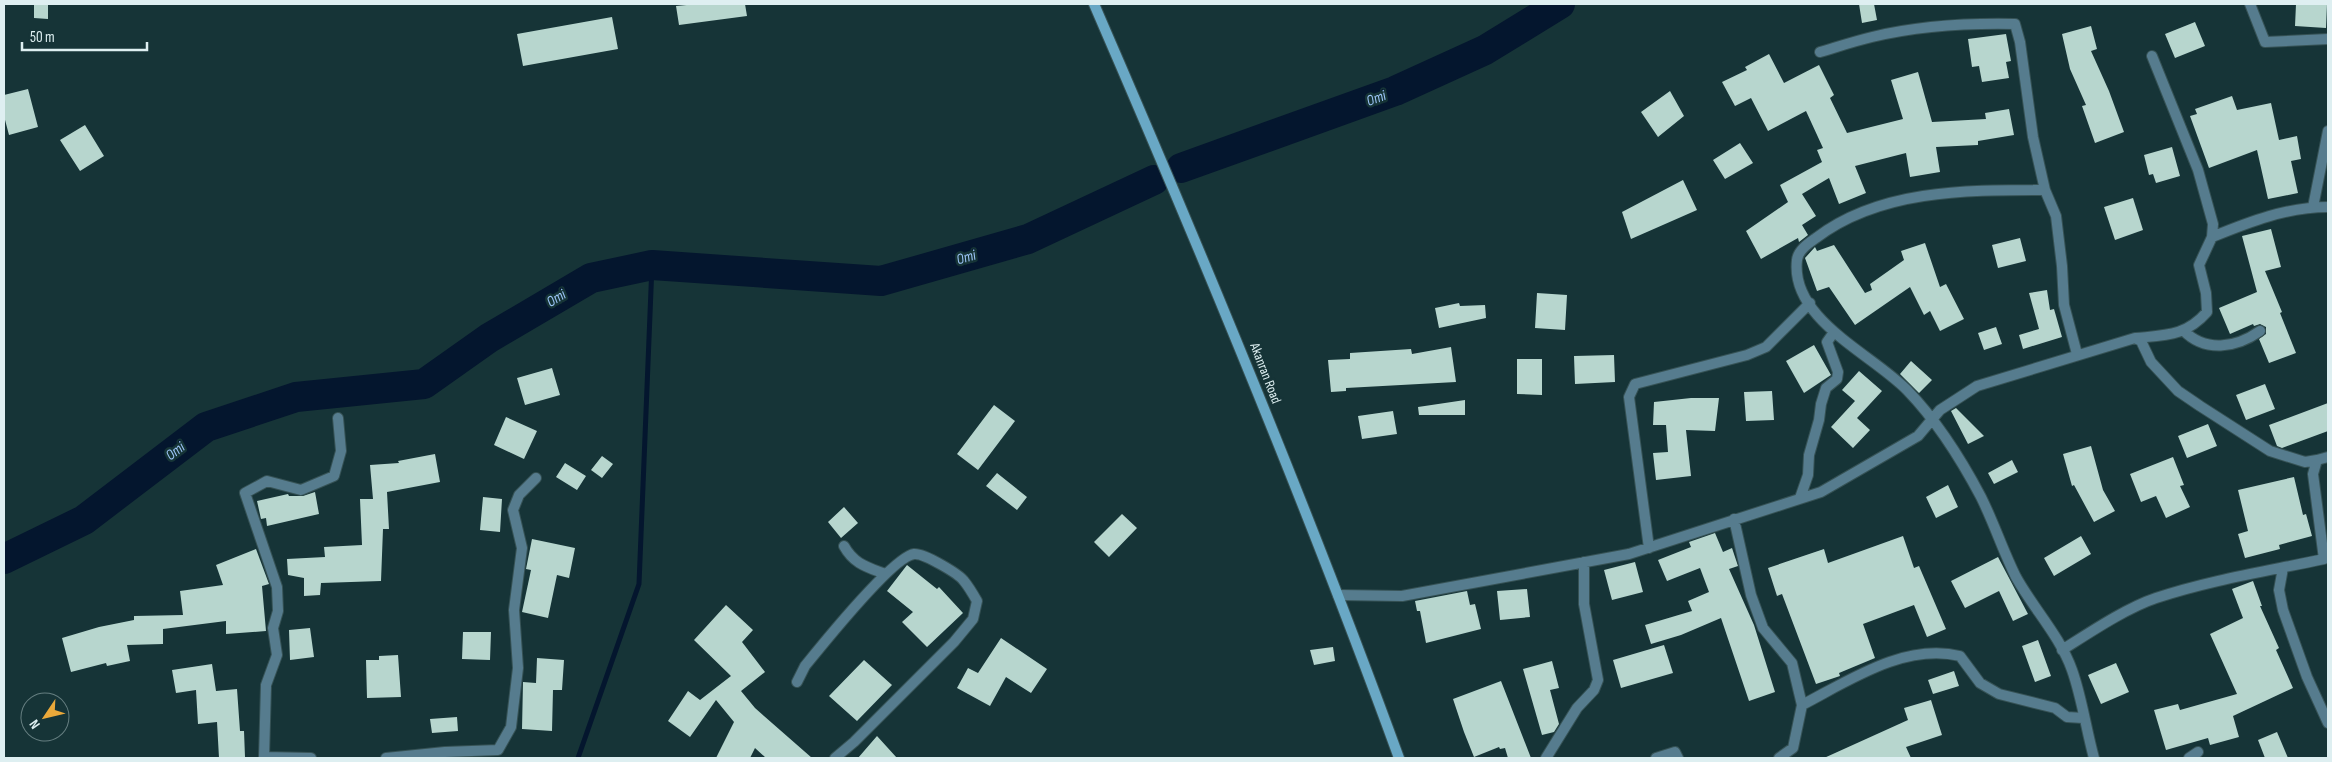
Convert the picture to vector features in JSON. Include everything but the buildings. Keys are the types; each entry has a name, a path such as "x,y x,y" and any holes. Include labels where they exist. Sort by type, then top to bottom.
{"main road":[{"name":"Akanran Road","path":"1094,4 1236,334 1338,595 1399,758"}],"street":[{"path":"2250,4 2265,42 2328,39"},
{"path":"1820,52 1873,36 1929,28 1982,24 2015,24 2020,42 2033,136 2045,190 2056,216 2064,305 2077,354"},
{"path":"1338,595 1402,596 1629,554 1649,548 1821,492 1918,436 1933,421 1940,410 1977,386 2077,354 2135,338 2170,334 2195,326 2207,312 2206,293 2200,265 2212,237 2213,224 2198,170 2152,56"},
{"path":"2313,207 2328,131"},
{"path":"2045,190 1962,190 1881,204 1835,224 1806,245 1797,257 1797,281 1812,310 1834,332 1906,389 1933,421 1960,461 1981,497 2016,577 2047,622 2072,669 2094,758"},
{"path":"2212,237 2249,222 2313,207 2328,207"},
{"path":"1649,548 1629,397 1635,384 1748,355 1766,348 1810,303"},
{"path":"2183,330 2190,338 2203,345 2214,346 2245,340 2260,331"},
{"path":"1800,498 1808,475 1809,455 1819,420 1821,404 1826,388 1837,379 1838,372 1827,342 1834,332"},
{"path":"2135,338 2141,341 2151,362 2172,384 2200,406 2270,451 2305,462 2328,457"},
{"path":"311,758 264,758 266,685 277,655 273,628 278,611 277,588 274,572 244,492 266,480 301,490 334,476 341,450 338,418"},
{"path":"2062,650 2101,626 2154,599 2326,559 2313,474 2317,460"},
{"path":"386,758 445,752 498,750 511,727 518,668 514,610 522,548 512,510 519,495 536,478"},
{"path":"1734,519 1754,603 1763,628 1792,663 1802,705 1792,748 1779,758"},
{"path":"844,546 849,554 863,567 886,574"},
{"path":"797,682 805,666 886,574 902,560 914,554 926,556 963,580 977,601 973,619 867,729 834,758"},
{"path":"1546,758 1577,708 1594,690 1598,680 1584,604 1584,562"},
{"path":"2283,568 2279,590 2284,610 2307,677 2328,723"},
{"path":"1802,705 1876,666 1906,657 1943,652 1960,656 1980,683 1998,694 2055,708 2067,718 2083,718"},
{"path":"1656,758 1675,752 1678,758"},
{"path":"2189,758 2198,752"}],"waterway":[{"name":"Omi","path":"1181,168 1395,91 1485,50 1560,4"},
{"name":"Omi","path":"4,559 84,520 206,427 296,397 424,384 489,338 591,278 652,265 881,281 1028,239 1154,180"},
{"path":"578,758 639,584 652,265"}]}
